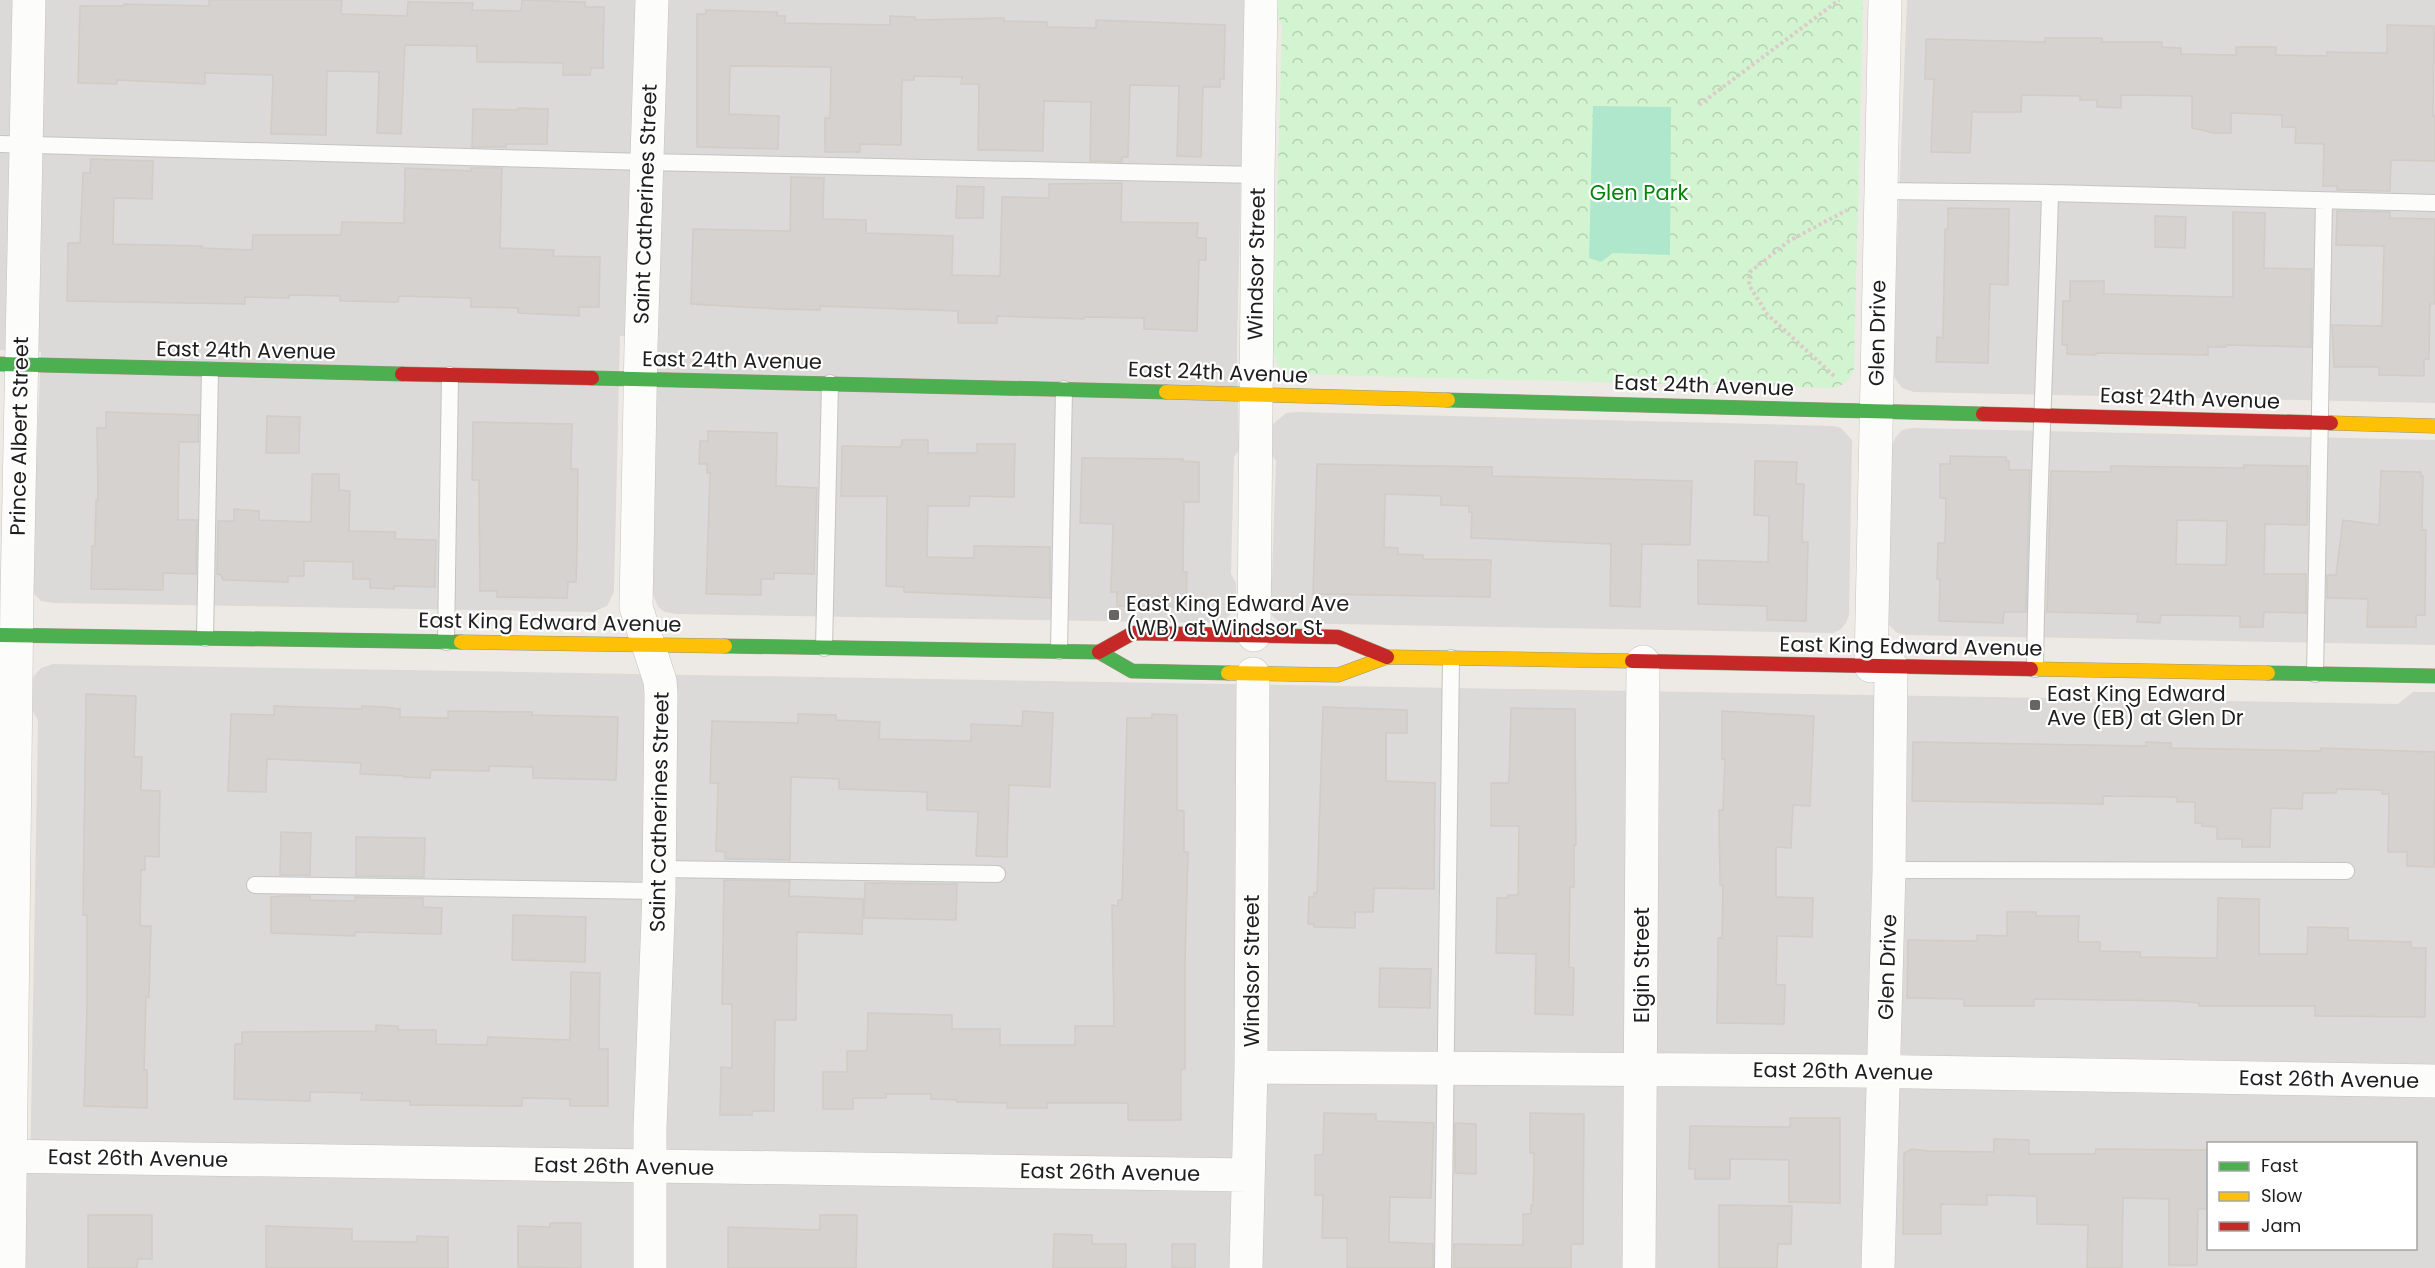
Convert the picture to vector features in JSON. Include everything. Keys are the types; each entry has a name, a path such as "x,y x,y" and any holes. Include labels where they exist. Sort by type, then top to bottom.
{"main road":[{"name":"East 24th Avenue","path":"10,364 830,382 2435,426"},
{"name":"East King Edward Avenue","path":"1099,652 1133,633 1254,635 1338,637 1387,657"},
{"name":"East King Edward Avenue","path":"8,635 648,643 1099,652 1132,671 1253,674 1338,675 1387,657 2435,676"}],"street":[{"name":"Prince Albert Street","path":"9,1268 5,1156 13,144 29,0"},
{"name":"Saint Catherines Street","path":"650,1268 660,681 636,607 640,379 652,0"},
{"name":"Windsor Street","path":"1254,635 1255,394 1262,0"},
{"name":"Glen Drive","path":"1878,1268 1889,870 1875,411 1885,0"},
{"name":"Elgin Street","path":"1640,1268 1643,662"},
{"name":"Windsor Street","path":"1246,1268 1251,1067 1253,674"},
{"name":"East 26th Avenue","path":"1251,1067 1883,1071 2435,1081"},
{"name":"East 26th Avenue","path":"5,1156 1248,1175"}],"lane":[{"path":"13,144 646,162 1258,175"},
{"path":"1880,191 2435,203"},
{"path":"2035,669 2039,445 2050,193"},
{"path":"2315,674 2324,201"},
{"path":"205,638 210,370"},
{"path":"446,642 450,375"},
{"path":"824,648 830,382"},
{"path":"1059,651 1064,389"},
{"path":"1443,1268 1451,658"},
{"path":"1889,870 2346,872"},
{"path":"255,885 998,874"}],"path":[{"path":"1699,105 1839,0"},
{"path":"1834,376 1767,314 1749,285 1750,272 1789,241 1847,210"}],"shaded area":[{"path":"0,0 1245,0 1237,349 1239,450 1234,457 1231,574 1236,583 1236,604 1224,620 1212,623 665,612 658,607 651,589 657,337 620,336 614,592 607,606 593,612 41,601 33,593 31,581 41,352 0,350"},
{"path":"1907,0 2435,0 2435,403 1914,392 1902,388 1894,377 1892,368"},
{"path":"1286,413 1841,428 1852,440 1849,615 1846,623 1840,630 1833,633 1282,623 1273,617 1268,608 1267,585 1272,577 1276,461 1269,451 1272,425"},
{"path":"1913,428 2435,440 2435,645 1897,633 1887,623 1891,448 1895,438 1902,430"},
{"path":"53,664 2398,704 2413,692 2435,692 2435,1268 0,1268 0,1173 30,1173 38,720 32,710 31,685 34,676 41,668"}],"green space":[{"name":"Glen Park","path":"1277,0 1863,0 1854,368 1851,376 1840,386 1832,388 1287,374 1279,367 1273,352 1282,24 1277,15"},
{"path":"1593,106 1671,107 1670,255 1613,253 1601,262 1589,258"}],"building":[{"path":"209,0 342,0 341,14 407,16 408,2 473,3 472,10 521,11 522,0 585,2 585,7 604,7 603,68 591,68 590,75 563,75 563,63 477,62 477,46 405,45 401,134 377,133 379,72 327,71 326,135 271,134 273,75 205,73 205,84 117,80 117,84 78,83 80,6 124,6 124,4 209,6"},
{"path":"706,10 777,12 777,16 785,16 785,23 890,25 890,16 915,17 915,20 1004,18 1004,21 1047,22 1047,27 1096,28 1096,20 1225,25 1224,79 1220,79 1220,87 1203,87 1201,157 1177,156 1179,86 1130,85 1128,157 1122,157 1122,162 1090,161 1091,102 1044,101 1043,151 978,150 979,84 961,84 962,77 914,76 914,80 902,80 901,145 860,144 860,152 825,152 825,118 830,118 831,67 730,66 729,114 779,116 778,149 697,147 697,14 706,14"},
{"path":"2387,25 2434,26 2435,161 2391,160 2390,191 2337,190 2337,186 2323,186 2324,144 2295,143 2296,127 2282,127 2282,115 2231,113 2231,133 2214,133 2192,128 2192,96 2121,95 2121,108 2097,107 2097,100 2080,100 2080,96 2022,95 2021,112 1972,112 1970,153 1931,152 1934,79 1925,79 1926,39 2045,42 2045,38 2102,38 2102,42 2162,42 2162,47 2181,48 2181,54 2236,55 2236,47 2276,47 2276,55 2327,56 2327,52 2387,53"},
{"path":"518,108 548,109 547,144 472,147 473,109 517,110"},
{"path":"91,159 153,161 152,199 114,198 113,244 202,246 202,248 252,250 253,235 341,235 342,222 404,223 405,168 471,171 471,168 502,168 500,248 554,250 553,256 600,257 599,307 579,307 579,316 518,313 518,308 471,307 471,298 399,296 398,302 340,301 340,296 289,295 289,298 245,297 245,304 67,301 68,243 80,243 83,173 90,173"},
{"path":"791,177 824,178 823,219 866,220 866,233 953,236 952,275 1000,276 1002,197 1049,198 1049,184 1122,183 1121,222 1198,223 1197,238 1206,238 1206,260 1199,260 1197,331 1144,329 1144,318 1084,317 1084,319 997,316 997,323 958,323 958,311 820,306 820,310 779,309 691,304 693,229 790,231"},
{"path":"957,186 984,187 983,218 956,218"},
{"path":"1948,208 2009,209 2008,285 1990,284 1988,363 1936,362 1937,337 1943,338 1945,229 1948,229"},
{"path":"2337,211 2390,212 2390,218 2435,219 2434,304 2430,304 2429,359 2424,359 2424,376 2379,375 2379,367 2334,367 2332,325 2382,326 2384,246 2336,245"},
{"path":"2233,212 2265,213 2264,268 2312,269 2311,347 2226,345 2226,347 2208,347 2208,355 2067,354 2067,345 2062,345 2063,301 2070,301 2070,281 2104,281 2104,294 2233,297"},
{"path":"2155,216 2186,217 2185,248 2155,247"},
{"path":"106,412 199,415 198,442 179,442 178,520 197,520 196,574 163,573 163,590 91,589 92,546 95,546 96,500 98,500 97,428 106,428"},
{"path":"267,416 300,417 299,453 266,453"},
{"path":"473,422 572,424 571,469 578,469 577,552 576,582 568,582 567,598 497,597 497,591 480,591 479,480 472,480"},
{"path":"708,431 777,433 776,486 817,488 814,574 774,573 774,579 761,579 761,595 706,594 710,473 707,473 707,464 699,464 700,441 708,441"},
{"path":"902,440 928,440 928,453 977,453 977,444 1015,444 1014,497 970,496 969,506 928,506 927,557 974,558 974,546 1050,547 1050,598 904,592 904,587 886,586 887,496 841,496 842,446 901,447"},
{"path":"1950,456 2006,457 2006,461 2009,461 2009,470 2030,470 2026,612 2004,612 2003,623 1939,621 1938,543 1945,543 1946,498 1940,498 1940,464 1950,464"},
{"path":"1082,458 1183,459 1183,461 1199,462 1199,502 1184,502 1183,572 1187,572 1186,607 1117,606 1117,592 1111,592 1113,524 1080,523"},
{"path":"1755,461 1797,462 1796,484 1804,484 1802,542 1808,542 1806,621 1767,620 1767,606 1698,604 1698,560 1768,562 1769,516 1754,515"},
{"path":"1317,464 1492,467 1492,476 1692,481 1690,545 1642,544 1640,607 1610,606 1611,544 1471,538 1472,512 1469,512 1469,506 1441,505 1441,496 1385,494 1384,547 1398,548 1398,554 1423,555 1423,559 1491,560 1490,597 1313,594"},
{"path":"2244,465 2308,466 2307,525 2265,524 2264,574 2306,574 2306,613 2264,612 2263,627 2240,627 2240,616 2161,615 2160,623 2137,622 2138,614 2047,612 2051,471 2111,472 2111,466 2244,468","holes":["2177,520 2227,521 2226,565 2176,564"]},
{"path":"2381,471 2421,472 2423,476 2422,530 2426,530 2425,615 2416,615 2416,627 2367,627 2368,599 2327,598 2327,575 2336,575 2343,520 2379,525"},
{"path":"312,474 339,474 339,490 350,491 349,531 395,532 395,539 436,540 435,587 370,588 370,579 353,579 353,562 304,561 304,576 288,576 288,582 223,580 221,575 217,574 218,521 234,521 234,509 259,511 259,520 311,522"},
{"path":"86,694 136,696 134,757 142,757 141,790 160,791 159,857 145,856 145,870 141,870 140,926 151,926 144,1070 147,1070 147,1108 84,1106 87,1005 87,915 83,915"},
{"path":"274,706 362,709 362,706 383,707 400,709 400,717 448,718 448,711 532,712 532,715 618,717 616,780 533,778 533,767 489,766 489,771 431,770 430,778 404,777 360,774 361,763 267,759 266,792 228,791 231,714 274,715"},
{"path":"1323,707 1407,710 1407,733 1386,733 1386,781 1435,783 1434,889 1374,888 1373,912 1355,912 1355,928 1314,927 1314,924 1308,924 1309,897 1314,897 1314,893 1317,893"},
{"path":"1511,708 1575,709 1576,845 1574,845 1574,887 1570,887 1569,967 1574,968 1573,1015 1535,1014 1536,954 1496,953 1497,898 1518,895 1519,826 1491,826 1491,783 1509,783"},
{"path":"1023,711 1053,713 1050,787 1009,785 1007,857 976,856 978,812 927,810 927,792 839,789 839,779 791,777 790,860 725,859 725,852 716,851 718,783 710,783 712,721 798,723 798,714 836,715 836,720 880,722 879,739 971,741 971,724 1022,726"},
{"path":"1722,711 1814,716 1810,806 1793,805 1791,848 1776,847 1776,897 1813,898 1812,937 1777,936 1776,985 1785,985 1784,1024 1717,1023 1718,938 1722,938 1723,885 1720,885 1719,810 1723,810 1725,759 1722,759"},
{"path":"1152,714 1177,715 1177,810 1184,811 1184,852 1188,852 1185,1069 1181,1069 1181,1120 1128,1120 1128,1103 1047,1103 1047,1108 1007,1108 1007,1103 931,1099 931,1094 886,1094 886,1098 853,1098 853,1109 823,1109 823,1072 847,1072 847,1051 867,1051 868,1013 952,1015 952,1029 1000,1029 1000,1045 1075,1045 1075,1026 1114,1026 1112,905 1118,906 1118,900 1122,900 1127,718 1152,718"},
{"path":"1913,742 2146,746 2146,742 2171,743 2171,748 2321,751 2321,748 2435,752 2434,867 2407,866 2407,852 2388,852 2389,794 2382,794 2382,790 2337,789 2336,793 2303,793 2302,809 2271,808 2270,847 2242,847 2242,839 2217,839 2217,827 2195,823 2195,802 2177,802 2177,797 2103,796 2103,804 1912,801"},
{"path":"281,832 311,833 310,875 280,875"},
{"path":"356,837 425,838 424,877 356,876"},
{"path":"724,880 790,881 789,896 863,899 862,934 797,932 796,1020 775,1020 774,1111 752,1111 752,1115 720,1115 721,1067 732,1068 732,1004 722,1004"},
{"path":"865,883 957,884 956,920 864,918"},
{"path":"310,896 310,900 355,901 355,897 423,898 423,907 442,908 441,934 355,932 355,936 271,933 271,897"},
{"path":"2218,898 2259,899 2259,954 2307,954 2308,927 2348,928 2348,940 2411,942 2411,948 2426,948 2425,1017 2315,1016 2315,1006 2199,1006 2199,1003 2174,1001 2034,999 2034,1006 1964,1006 1964,999 1907,998 1908,940 1977,941 1977,935 2007,936 2007,912 2036,912 2036,916 2079,916 2078,942 2100,942 2100,951 2140,952 2140,957 2217,958"},
{"path":"513,915 586,917 585,962 512,960"},
{"path":"1380,968 1431,969 1430,1008 1379,1007"},
{"path":"571,972 600,973 599,1049 608,1049 608,1106 570,1106 570,1099 522,1098 522,1106 410,1105 410,1101 361,1100 362,1093 310,1092 310,1101 234,1099 235,1044 242,1044 242,1032 376,1031 376,1025 398,1026 398,1030 436,1030 436,1044 487,1045 488,1037 570,1040"},
{"path":"1324,1113 1376,1114 1376,1121 1434,1123 1431,1198 1390,1197 1389,1242 1433,1244 1433,1268 1347,1268 1347,1238 1322,1238 1323,1195 1315,1195 1315,1155 1323,1155"},
{"path":"1530,1113 1584,1114 1583,1244 1571,1244 1571,1268 1454,1268 1454,1244 1523,1245 1523,1214 1531,1214 1531,1205 1533,1205 1534,1153 1530,1153"},
{"path":"1790,1118 1840,1118 1840,1203 1789,1202 1789,1160 1730,1159 1730,1179 1695,1179 1695,1169 1689,1169 1690,1126 1790,1127"},
{"path":"1455,1123 1476,1124 1476,1174 1455,1173"},
{"path":"1994,1139 2029,1140 2029,1154 2095,1154 2096,1149 2207,1150 2207,1209 2198,1209 2197,1265 2169,1265 2169,1199 2123,1198 2122,1268 2087,1268 2088,1225 2037,1224 2037,1196 1987,1195 1987,1205 1941,1204 1941,1234 1903,1234 1904,1153 1912,1149 1994,1152"},
{"path":"1719,1205 1792,1206 1791,1244 1778,1244 1777,1268 1719,1268"},
{"path":"88,1215 152,1215 152,1259 138,1259 137,1268 88,1268"},
{"path":"820,1215 857,1215 856,1268 728,1268 728,1227 820,1230"},
{"path":"550,1223 581,1223 581,1268 518,1267 518,1226 550,1227"},
{"path":"266,1226 352,1229 352,1241 417,1242 417,1236 448,1237 448,1268 266,1268"},
{"path":"1054,1234 1092,1235 1092,1244 1126,1244 1126,1268 1053,1268"},
{"path":"1172,1244 1195,1244 1195,1268 1172,1268"}],"traffic: fast":[{"path":"0,364 402,374"},
{"path":"592,378 1166,392"},
{"path":"1448,400 1983,414"},
{"path":"0,635 461,642"},
{"path":"725,646 1099,652 1132,671 1228,673"},
{"path":"2268,673 2435,676"}],"traffic: slow":[{"path":"1166,392 1448,400"},
{"path":"2331,423 2435,426"},
{"path":"461,642 725,646"},
{"path":"1228,673 1338,675 1387,657 1632,661"},
{"path":"2031,669 2268,673"}],"traffic: jam":[{"path":"402,374 592,378"},
{"path":"1983,414 2331,423"},
{"path":"1099,652 1133,633 1338,637 1387,657"},
{"path":"1632,661 2031,669"}],"place":[{"name":"East King Edward Ave (WB) at Windsor St","path":"1114,615"},
{"name":"East King Edward Ave (EB) at Glen Dr","path":"2035,705"}]}
